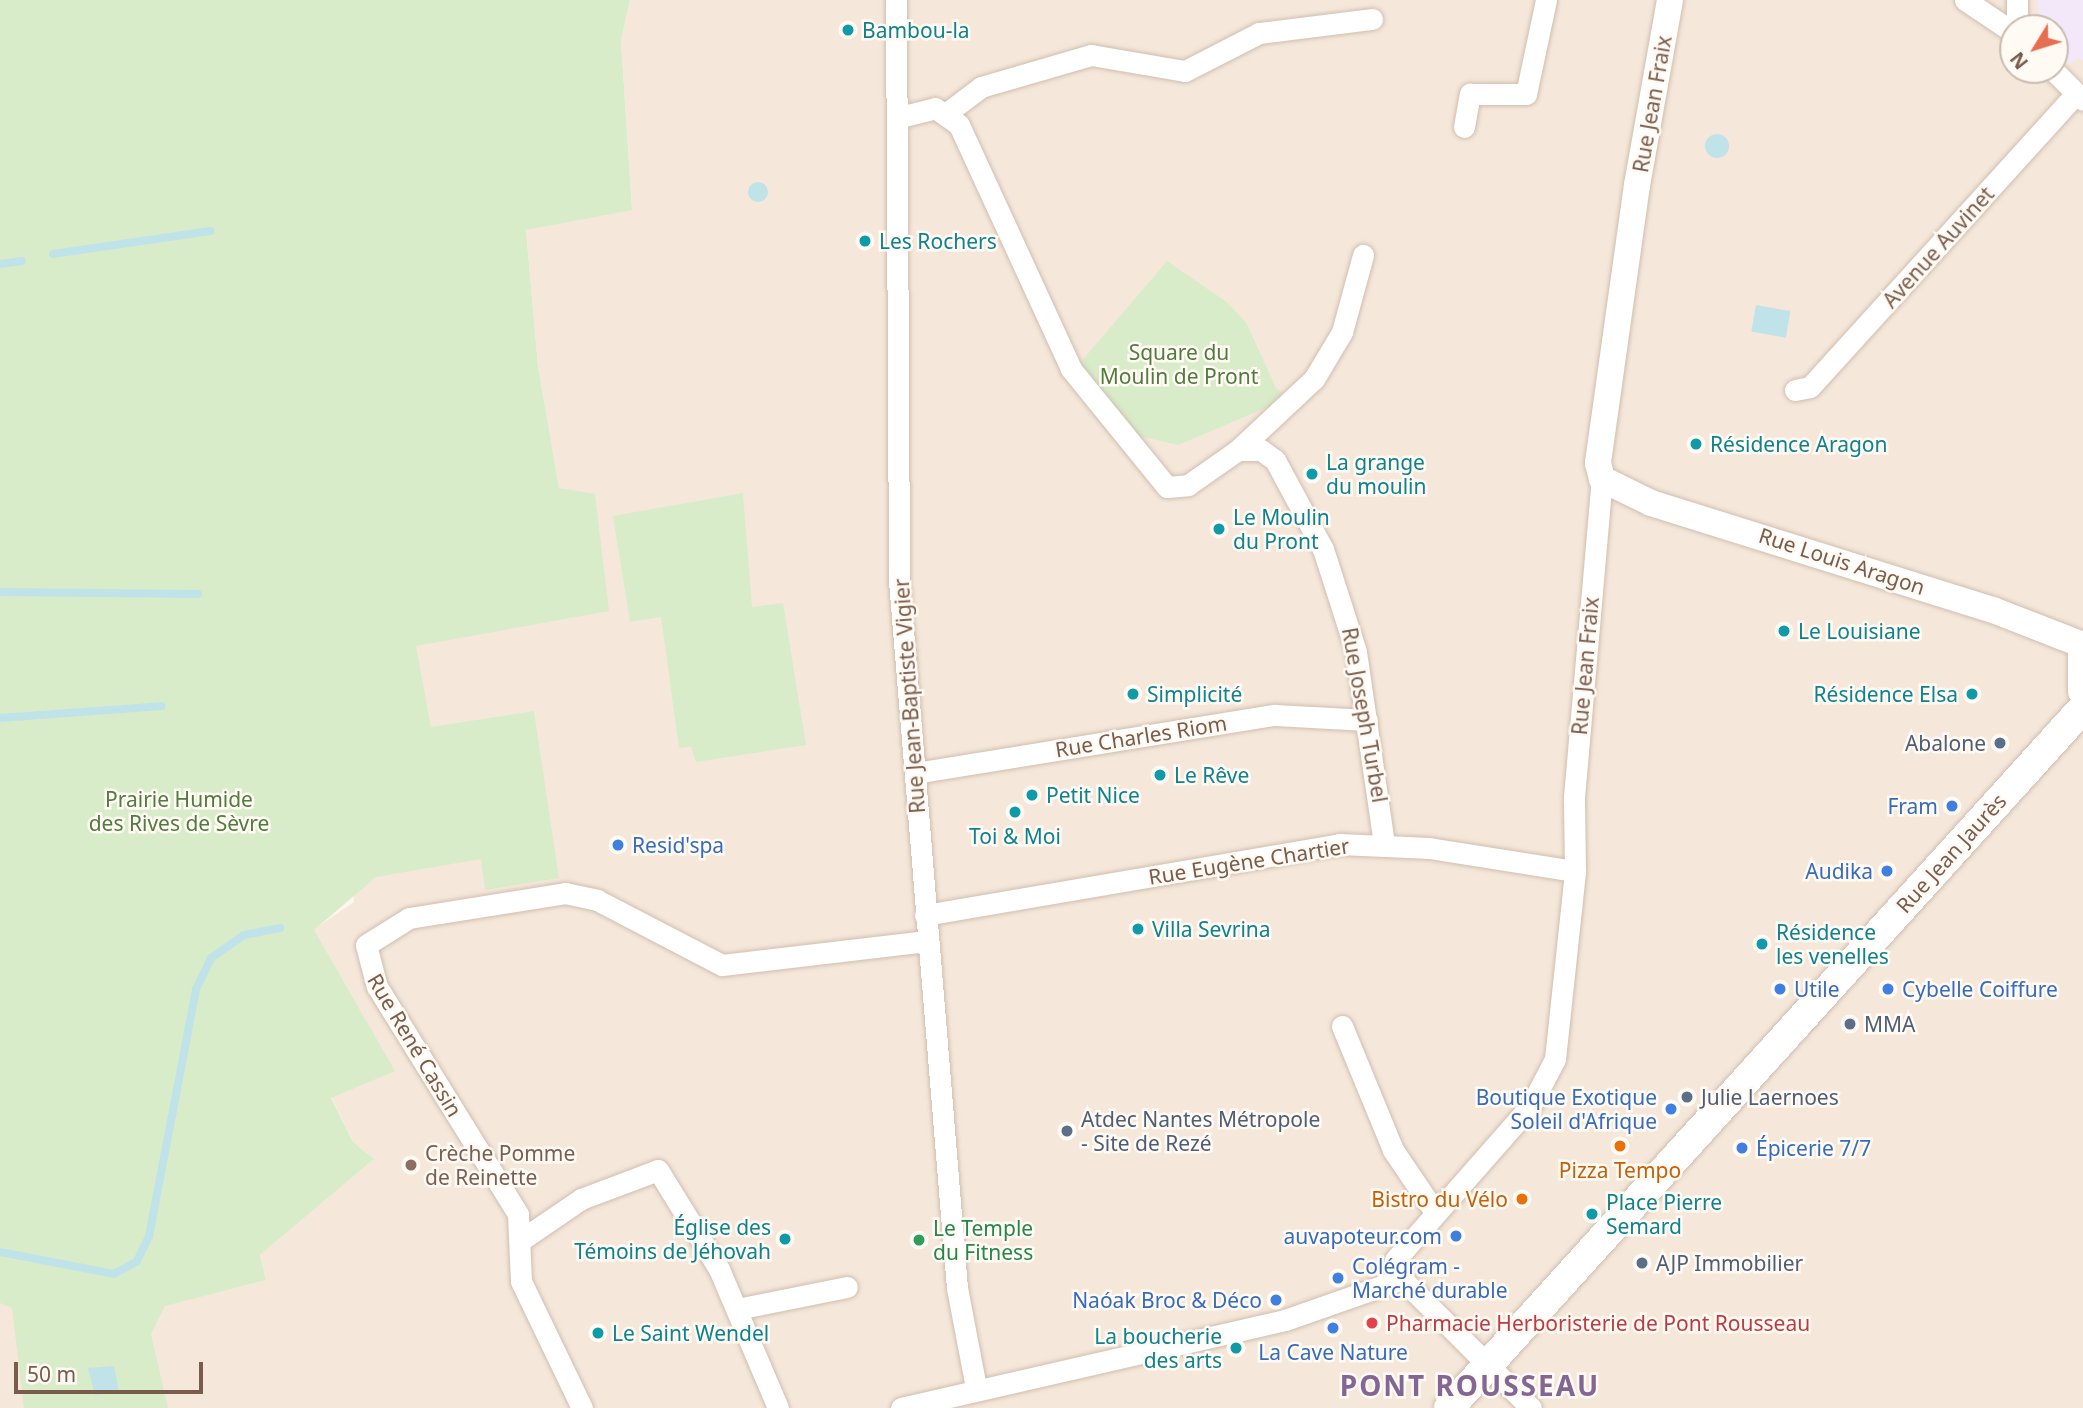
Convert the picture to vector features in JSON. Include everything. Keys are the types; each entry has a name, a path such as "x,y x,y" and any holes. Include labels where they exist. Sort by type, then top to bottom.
{"main road":[{"path":"2083,655 2083,691"},
{"name":"Rue Jean Jaurès","path":"1486,1363 1709,1124 2083,708"},
{"path":"1449,1408 1486,1363"}],"street":[{"name":"Rue Jean-Baptiste Vigier","path":"896,0 900,117 899,581 915,772 925,941 957,1288 976,1388"},
{"path":"1464,127 1470,94 1526,94 1546,0"},
{"name":"Rue Jean Fraix","path":"1402,1279 1395,1261 1531,1105 1549,1075 1575,871 1574,797 1602,479 1598,463 1637,185 1670,0"},
{"path":"1965,0 1999,23"},
{"path":"948,112 981,87 1091,55 1185,71 1259,33 1372,19"},
{"path":"2067,84 2080,97"},
{"name":"Avenue Auvinet","path":"1795,390 1810,387 2080,97"},
{"path":"900,117 935,108 948,112 972,151 1071,369 1155,479 1167,487 1184,487 1238,450 1320,370 1345,325 1363,255"},
{"name":"Rue Joseph Turbel","path":"1238,450 1261,450 1276,460 1323,549 1356,652 1384,843"},
{"name":"Rue Louis Aragon","path":"1602,479 1651,503 1980,605 2083,645"},
{"name":"Rue Charles Riom","path":"915,772 1275,715 1367,720"},
{"name":"Rue Eugène Chartier","path":"925,915 1339,844 1384,843 1575,871"},
{"name":"Rue René Cassin","path":"582,1408 521,1281 518,1214 377,987 366,945 409,918 565,892 597,900 722,965 925,941"},
{"path":"1342,1026 1393,1150 1435,1212"},
{"path":"520,1244 581,1199 657,1170 737,1309 778,1408"},
{"path":"901,1408 976,1388 1284,1320 1402,1279 1531,1408"},
{"path":"737,1309 847,1287"}],"shaded area":[{"path":"630,0 2083,0 2083,1408 0,1408 0,1290 266,1280 260,1255 374,1159 353,1142 331,1097 394,1071 313,930 354,902 340,688 559,488 538,366 526,229 632,209 621,40"},
{"path":"2037,0 2083,0 2083,61 2079,57 2069,65 2069,14 2039,14"}],"green space":[{"name":"Prairie Humide des Rives de Sèvre","path":"0,0 630,0 621,40 632,210 526,230 538,366 559,488 595,494 609,611 416,646 431,727 534,711 559,878 485,890 481,859 376,877 314,930 395,1071 331,1098 353,1142 374,1159 260,1255 266,1280 165,1306 151,1334 168,1408 24,1408 12,1308 0,1303"},
{"name":"Square du Moulin de Pront","path":"1167,261 1228,303 1247,324 1276,388 1289,398 1178,445 1139,436 1080,363"},
{"path":"743,493 752,607 783,603 806,745 696,762 691,747 679,748 661,617 630,622 613,516"}],"water":[{"path":"1717,134 1728,141 1729,146 1722,157 1717,158 1706,151 1705,146 1712,135"},
{"path":"754,182 762,182 768,192 762,202 754,202 748,196 748,188"},
{"path":"1756,305 1790,311 1786,338 1751,332"},
{"path":"114,1366 119,1392 95,1395 88,1368"}],"waterway":[{"path":"53,254 210,231"},
{"path":"0,264 22,261"},
{"path":"0,592 198,594"},
{"path":"0,718 162,706"},
{"path":"0,1252 114,1274 137,1261 149,1236 196,989 211,958 244,935 280,928"}],"place":[{"name":"Bambou-la","path":"848,30"},
{"name":"Les Rochers","path":"865,241"},
{"name":"Résidence Aragon","path":"1696,444"},
{"name":"La grange du moulin","path":"1312,474"},
{"name":"Le Moulin du Pront","path":"1219,529"},
{"name":"Le Louisiane","path":"1784,631"},
{"name":"Simplicité","path":"1133,694"},
{"name":"Résidence Elsa","path":"1972,694"},
{"name":"Abalone","path":"2000,743"},
{"name":"Le Rêve","path":"1160,775"},
{"name":"Petit Nice","path":"1032,795"},
{"name":"Fram","path":"1952,806"},
{"name":"Toi & Moi","path":"1015,812"},
{"name":"Resid'spa","path":"618,845"},
{"name":"Audika","path":"1887,871"},
{"name":"Villa Sevrina","path":"1138,929"},
{"name":"Résidence les venelles","path":"1762,944"},
{"name":"Utile","path":"1780,989"},
{"name":"Cybelle Coiffure","path":"1888,989"},
{"name":"MMA","path":"1850,1024"},
{"name":"Julie Laernoes","path":"1687,1097"},
{"name":"Boutique Exotique Soleil d'Afrique","path":"1671,1109"},
{"name":"Atdec Nantes Métropole - Site de Rezé","path":"1067,1131"},
{"name":"Pizza Tempo","path":"1620,1146"},
{"name":"Épicerie 7/7","path":"1742,1148"},
{"name":"Crèche Pomme de Reinette","path":"411,1165"},
{"name":"Bistro du Vélo","path":"1522,1199"},
{"name":"Place Pierre Semard","path":"1592,1214"},
{"name":"auvapoteur.com","path":"1456,1236"},
{"name":"Église des Témoins de Jéhovah","path":"785,1239"},
{"name":"Le Temple du Fitness","path":"919,1240"},
{"name":"AJP Immobilier","path":"1642,1263"},
{"name":"Colégram - Marché durable","path":"1338,1278"},
{"name":"Naóak Broc & Déco","path":"1276,1300"},
{"name":"Pharmacie Herboristerie de Pont Rousseau","path":"1372,1323"},
{"name":"La Cave Nature","path":"1333,1328"},
{"name":"Le Saint Wendel","path":"598,1333"},
{"name":"La boucherie des arts","path":"1236,1348"}],"district":[{"name":"PONT ROUSSEAU","path":"1470,1385"}]}
